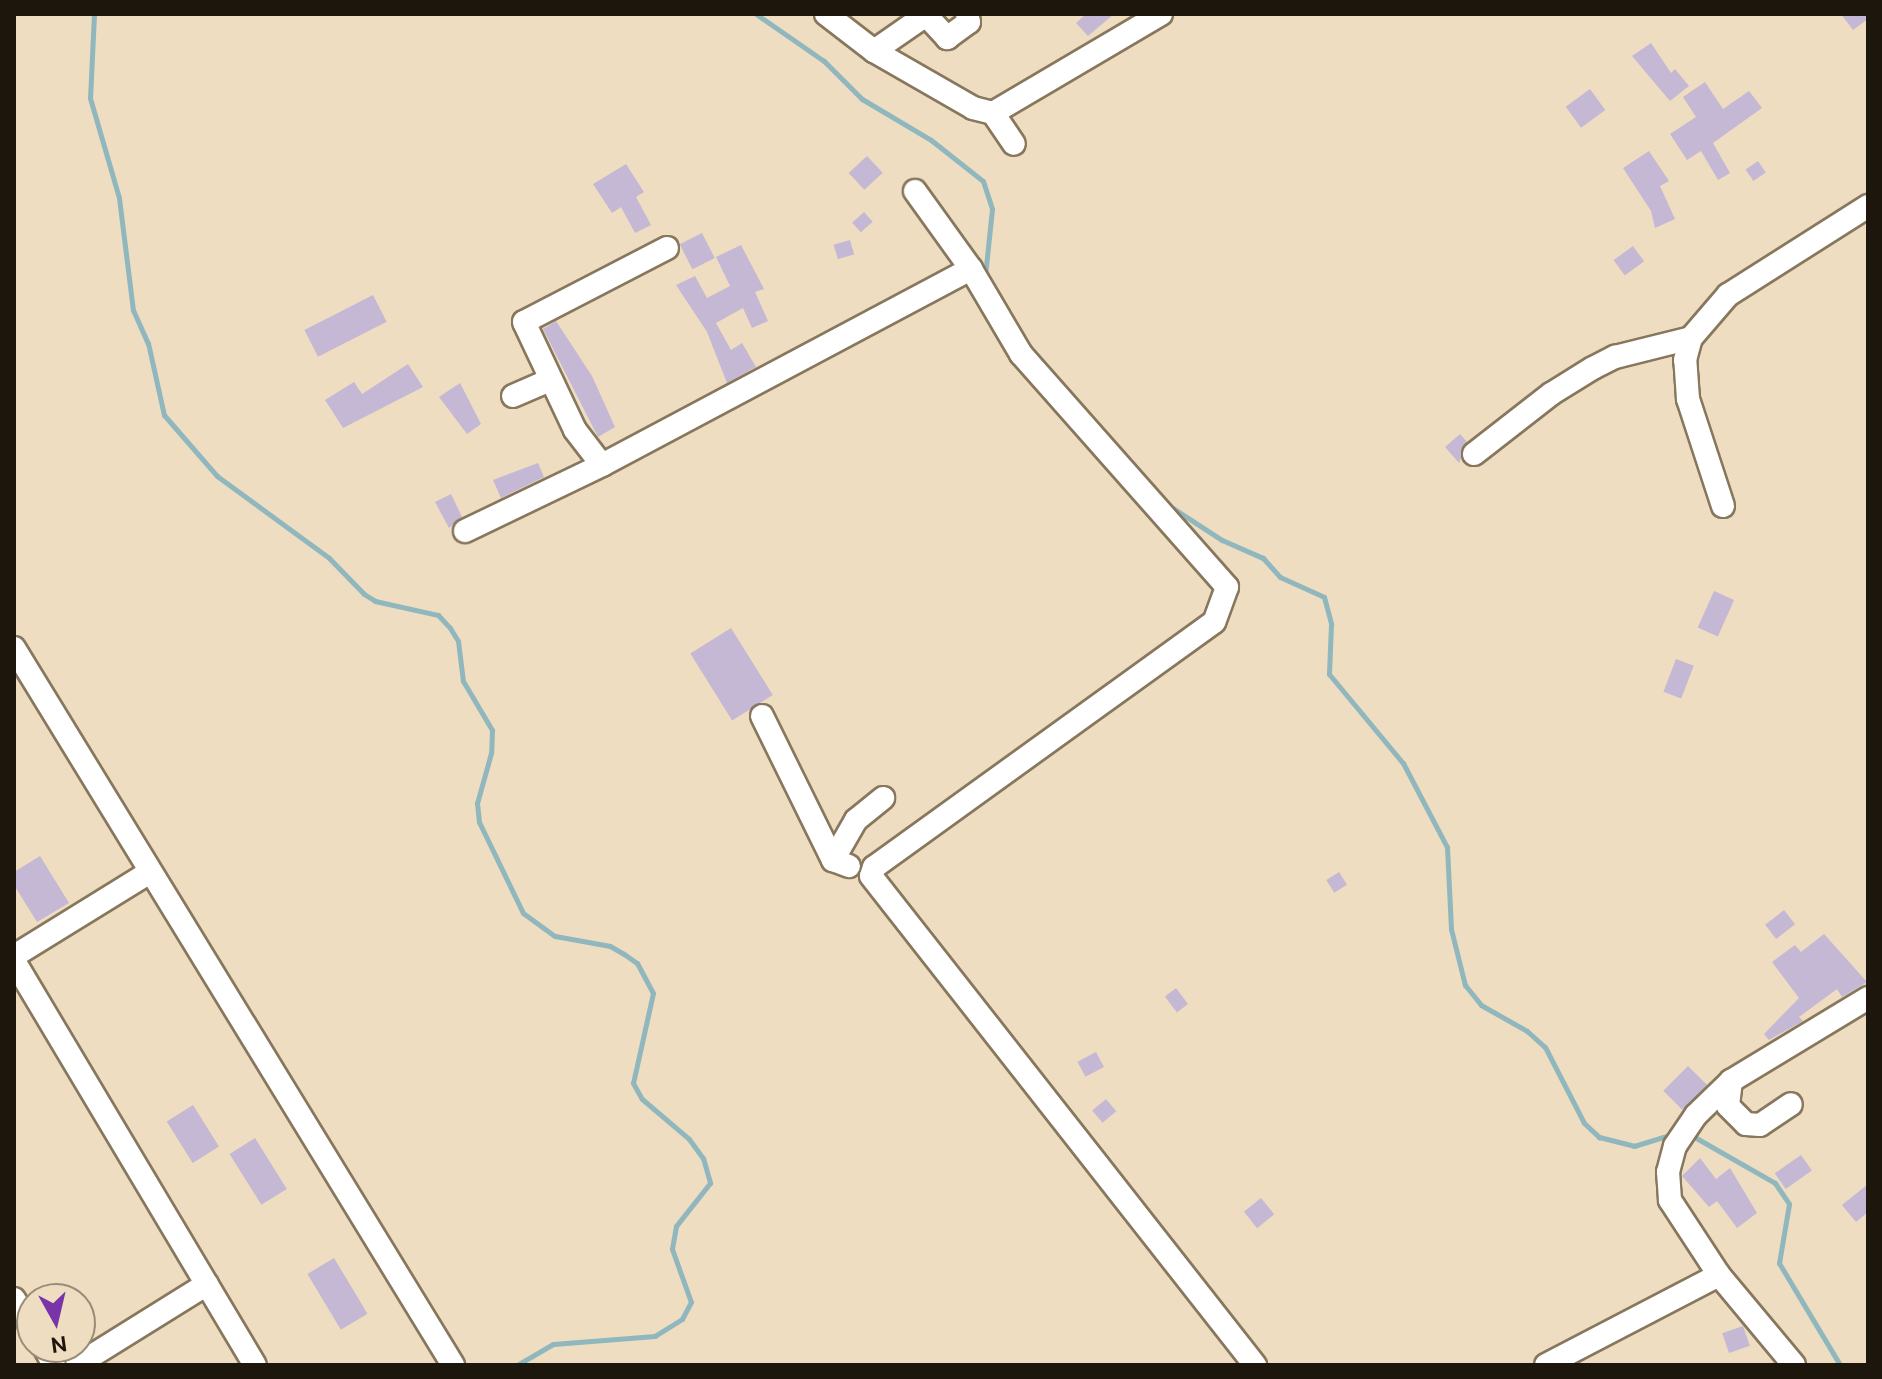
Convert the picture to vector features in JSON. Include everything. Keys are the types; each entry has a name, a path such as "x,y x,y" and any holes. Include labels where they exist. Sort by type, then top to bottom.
{"street":[{"path":"826,14 874,51 973,108 993,113 1014,144"},
{"path":"874,51 926,14 947,38 969,22 967,14"},
{"path":"993,113 1161,14"},
{"path":"854,868 874,867 1214,622 1227,587 1021,354 971,269 915,191"},
{"path":"1723,506 1688,399 1685,360 1691,338 1728,295 1868,206"},
{"path":"602,465 575,430 524,322 667,248"},
{"path":"465,531 602,465 971,269"},
{"path":"1474,454 1593,368 1615,357 1691,338"},
{"path":"513,396 550,380"},
{"path":"14,648 453,1365"},
{"path":"762,716 854,868 1255,1365"},
{"path":"854,868 856,820 883,798"},
{"path":"150,872 14,958 255,1365"},
{"path":"1794,1365 1719,1275 1670,1200 1668,1172 1675,1146 1696,1115 1731,1081 1868,998"},
{"path":"1731,1081 1728,1106 1746,1124 1760,1125 1791,1104"},
{"path":"1546,1365 1719,1275"},
{"path":"77,1365 207,1284"}],"building":[{"path":"1086,14 1114,14 1088,36 1076,23"},
{"path":"1841,14 1868,14 1868,19 1853,30"},
{"path":"1651,43 1671,73 1675,69 1689,86 1670,101 1632,56"},
{"path":"1705,82 1723,109 1749,91 1762,108 1713,143 1730,173 1718,180 1701,151 1687,160 1670,134 1696,117 1683,97"},
{"path":"1590,89 1605,110 1581,128 1566,107"},
{"path":"1649,151 1669,181 1660,186 1675,219 1655,228 1651,211 1623,168"},
{"path":"867,156 883,173 864,190 849,173"},
{"path":"1758,161 1766,173 1753,181 1746,169"},
{"path":"626,164 644,192 636,197 651,225 635,233 621,207 612,213 593,184"},
{"path":"864,212 873,222 861,232 852,223"},
{"path":"702,233 715,258 692,269 680,244"},
{"path":"850,240 854,254 838,259 834,245"},
{"path":"741,245 764,289 755,292 768,321 752,328 743,308 716,323 731,350 742,343 756,367 727,383 707,332 676,285 695,276 707,298 730,286 716,257"},
{"path":"1633,246 1644,261 1625,275 1614,260"},
{"path":"373,295 387,322 318,357 304,330"},
{"path":"556,321 592,376 615,427 598,437 543,329"},
{"path":"408,364 423,387 343,428 325,400 354,382 362,394"},
{"path":"460,383 481,424 467,434 439,397"},
{"path":"1460,434 1467,442 1459,463 1445,447"},
{"path":"538,463 544,477 501,498 493,480"},
{"path":"451,494 462,517 449,528 435,502"},
{"path":"1714,591 1734,600 1718,636 1698,628"},
{"path":"731,628 773,695 732,720 690,653"},
{"path":"1676,659 1694,666 1681,698 1663,692"},
{"path":"40,856 69,903 37,922 14,885 14,872"},
{"path":"1339,872 1347,885 1334,893 1326,880"},
{"path":"1784,910 1795,924 1776,939 1765,925"},
{"path":"1824,934 1867,982 1842,997 1837,989 1799,1017 1803,1021 1769,1040 1764,1034 1799,998 1772,962 1795,945 1801,952"},
{"path":"1176,988 1188,1004 1177,1012 1165,996"},
{"path":"1096,1052 1104,1067 1085,1077 1077,1062"},
{"path":"1688,1066 1707,1085 1682,1110 1663,1091"},
{"path":"1106,1099 1116,1111 1102,1123 1092,1111"},
{"path":"193,1105 219,1147 193,1163 167,1121"},
{"path":"255,1138 287,1189 261,1205 230,1154"},
{"path":"1801,1155 1812,1171 1786,1189 1775,1173"},
{"path":"1700,1158 1716,1179 1730,1168 1757,1213 1737,1228 1717,1201 1709,1207 1682,1176"},
{"path":"1868,1184 1868,1212 1856,1222 1842,1205"},
{"path":"1261,1198 1274,1214 1257,1228 1244,1212"},
{"path":"334,1258 367,1314 341,1330 307,1274"},
{"path":"1743,1326 1750,1346 1729,1353 1722,1333"}],"waterway":[{"path":"94,14 90,98 119,198 133,310 148,343 164,415 217,476 329,558 364,594 375,601 438,615 450,628 458,641 463,681 492,730 491,753 477,803 479,822 523,913 555,936 610,946 624,954 637,963 653,993 633,1083 642,1099 689,1139 703,1158 710,1183 676,1226 672,1249 691,1302 682,1319 655,1336 553,1344 517,1365"},
{"path":"756,14 824,61 862,99 931,140 983,181 992,209 985,276"},
{"path":"1165,503 1222,540 1263,558 1280,577 1324,597 1331,624 1329,674 1403,763 1447,847 1451,929 1465,985 1481,1005 1527,1031 1545,1047 1584,1123 1599,1137 1634,1146 1673,1134"},
{"path":"1691,1135 1775,1183 1789,1204 1779,1263 1840,1365"}]}
